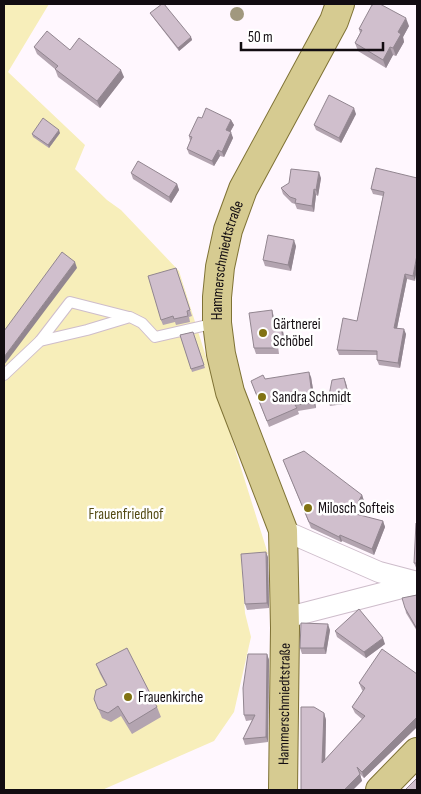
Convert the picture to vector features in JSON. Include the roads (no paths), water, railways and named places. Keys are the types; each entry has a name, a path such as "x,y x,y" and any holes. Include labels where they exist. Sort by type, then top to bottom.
{"main road":[{"name":"Hammerschmiedtstraße","path":"283,790 285,618 283,530 230,392 221,354 217,323 217,297 228,230 242,189 334,21 340,4"},
{"path":"380,790 417,752"}],"street":[{"path":"283,530 379,572 417,583"},
{"path":"285,618 417,583"}],"lane":[{"path":"4,375 40,341 70,302 130,317 142,323 155,337 217,323"},
{"path":"40,341 130,317"}],"place":[{"name":"Gärtnerei Schöbel","path":"263,333"},
{"name":"Sandra Schmidt","path":"262,397"},
{"name":"Milosch Softeis","path":"308,508"},
{"name":"Frauenkirche","path":"128,697"}],"park label":[{"name":"Frauenfriedhof","path":"126,514"}]}
